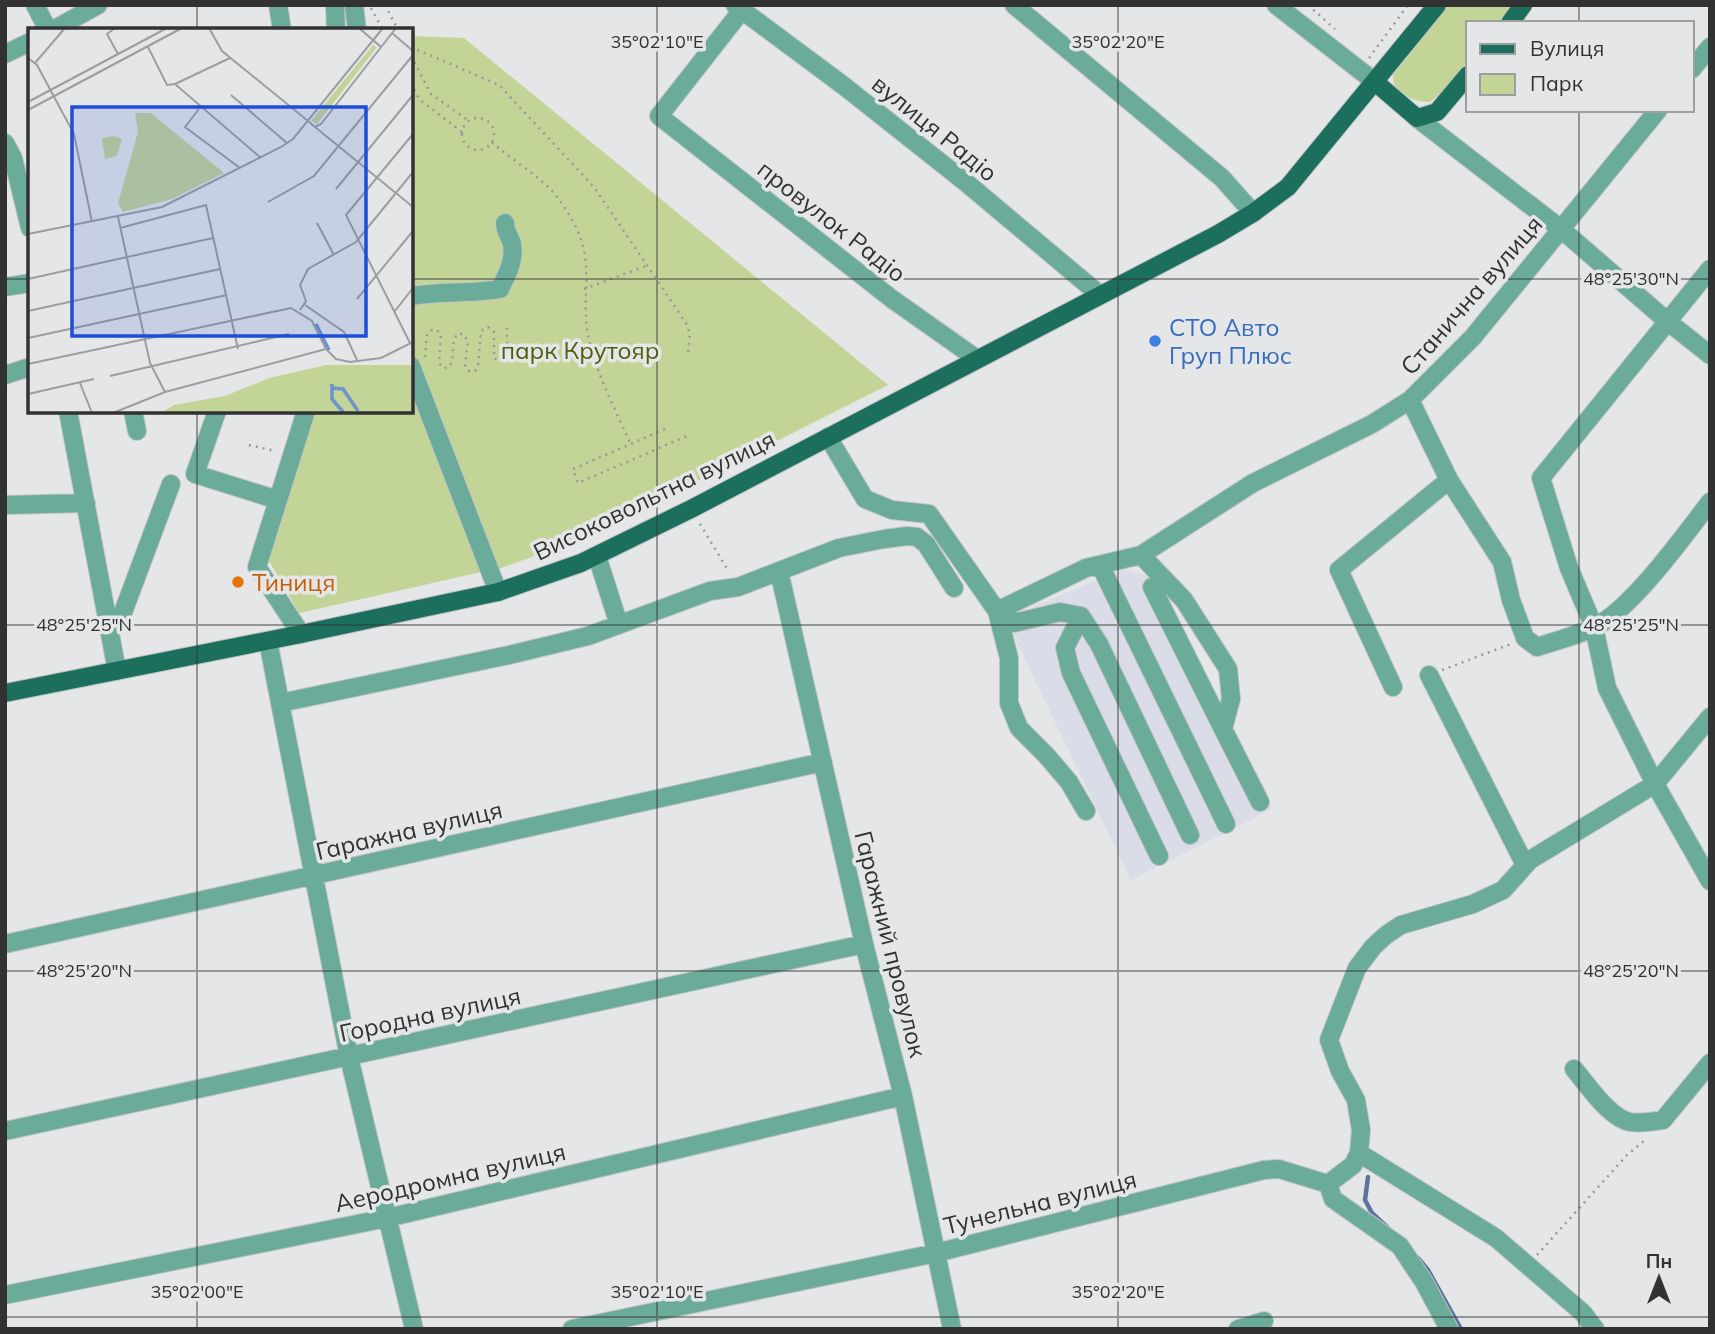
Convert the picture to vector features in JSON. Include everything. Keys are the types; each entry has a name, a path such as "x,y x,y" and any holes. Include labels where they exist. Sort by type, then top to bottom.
{"main road":[{"name":"Високовольтна вулиця","path":"5,692 268,641 498,592 535,581 597,556 1218,234 1253,213 1288,187 1437,5"},
{"path":"1511,21 1523,5"},
{"path":"1375,82 1417,118 1437,112 1466,77"}],"street":[{"path":"35,5 49,28"},
{"path":"59,28 83,23 98,5"},
{"path":"278,5 282,28"},
{"path":"335,5 336,28"},
{"path":"354,5 357,28"},
{"path":"1014,5 1222,178 1253,213"},
{"path":"1280,6 1375,82"},
{"name":"провулок Радіо","path":"738,8 659,116 892,299 977,359"},
{"name":"вулиця Радіо","path":"738,8 844,86 969,185 1100,295"},
{"path":"5,54 28,43"},
{"path":"1694,67 1710,47"},
{"name":"Станична вулиця","path":"1000,610 1086,568 1141,555 1253,483 1372,424 1410,400 1473,337 1656,112"},
{"path":"1417,118 1561,229 1710,355"},
{"path":"8,154 28,221"},
{"path":"413,296 500,289 512,261 512,242 505,231 505,223"},
{"path":"1710,269 1541,478 1569,568 1594,628 1607,688 1655,785 1710,881"},
{"path":"5,287 28,283"},
{"path":"5,375 28,368"},
{"path":"414,374 498,592"},
{"path":"1410,400 1449,480 1502,562 1511,600 1525,638 1537,647 1594,628 1621,608 1670,554 1710,502"},
{"path":"68,413 117,671"},
{"path":"133,413 137,431"},
{"path":"216,413 195,474 278,500"},
{"path":"301,634 257,567 305,413"},
{"path":"828,437 865,499 892,510 929,514 1000,610 1014,623 1060,611 1081,615 1099,644 1190,835"},
{"path":"1393,687 1339,570 1449,480"},
{"path":"108,619 122,615 170,484"},
{"path":"6,509 86,503"},
{"path":"280,703 588,636 709,591 738,587 839,548 907,536 917,537 926,544 954,588"},
{"path":"1141,555 1184,600 1228,669 1231,699 1223,729"},
{"path":"597,556 619,625"},
{"path":"1100,565 1226,824"},
{"name":"Гаражний провулок","path":"779,571 864,944 903,1096 952,1329"},
{"path":"1152,587 1260,802"},
{"path":"1000,610 1009,658 1009,703 1019,728 1069,782 1086,811"},
{"path":"1081,615 1065,648 1071,673 1159,856"},
{"path":"268,641 349,1057 414,1329"},
{"path":"1429,675 1525,865"},
{"path":"1449,1329 1424,1282 1400,1246 1334,1199 1328,1184 1353,1165 1359,1153 1362,1130 1356,1100 1340,1071 1329,1040 1357,968 1373,947 1401,925 1473,904 1503,890 1525,865 1655,785 1710,717"},
{"name":"Гаражна вулиця","path":"5,944 823,762"},
{"name":"Городна вулиця","path":"5,1131 864,944"},
{"path":"1574,1069 1600,1100 1618,1117 1630,1122 1663,1120 1710,1063"},
{"name":"Аеродромна вулиця","path":"5,1295 387,1218 903,1096"},
{"path":"1359,1153 1496,1238 1583,1313 1595,1329"},
{"name":"Тунельна вулиця","path":"572,1329 936,1253 1264,1170 1279,1169 1328,1184"},
{"path":"1238,1329 1264,1321"}],"path":[{"path":"370,5 382,28"},
{"path":"385,5 397,28"},
{"path":"1369,58 1408,5"},
{"path":"413,48 499,85 594,187 686,323 690,334 688,353"},
{"path":"413,60 431,94 469,121"},
{"path":"413,87 419,99 463,133"},
{"path":"481,118 490,123 494,132 492,142 484,149 474,149 465,143 463,133 469,121 481,118"},
{"path":"492,142 547,187 572,219 585,254 584,289 589,340 608,394 631,445"},
{"path":"584,289 646,266"},
{"path":"414,374 424,374 427,336 430,331 440,333 439,363 445,369 452,364 454,338 459,333 465,335 468,341 465,366 471,372 478,367 481,331 486,327 490,327 494,332 494,358 499,362 505,359 507,326"},
{"path":"665,429 573,469 578,483 687,436"},
{"path":"249,445 292,456"},
{"path":"691,509 738,587"},
{"path":"1429,675 1525,638"},
{"path":"1528,1265 1627,1155"}],"shaded area":[{"path":"1125,569 1151,577 1272,809 1131,880 1005,618"}],"green space":[{"path":"1449,5 1512,5 1500,21 1466,21 1466,63 1430,102 1406,96 1394,85 1393,75"},
{"name":"парк Крутояр","path":"413,36 464,38 888,385 582,539 504,567 299,613 269,561 314,413 413,413"}],"waterway":[{"path":"1368,1177 1365,1200 1372,1213 1387,1227"},
{"path":"1418,1258 1428,1270 1461,1329"}],"place":[{"name":"СТО Авто Груп Плюс","path":"1155,341"},
{"name":"Тиниця","path":"238,582"}]}
